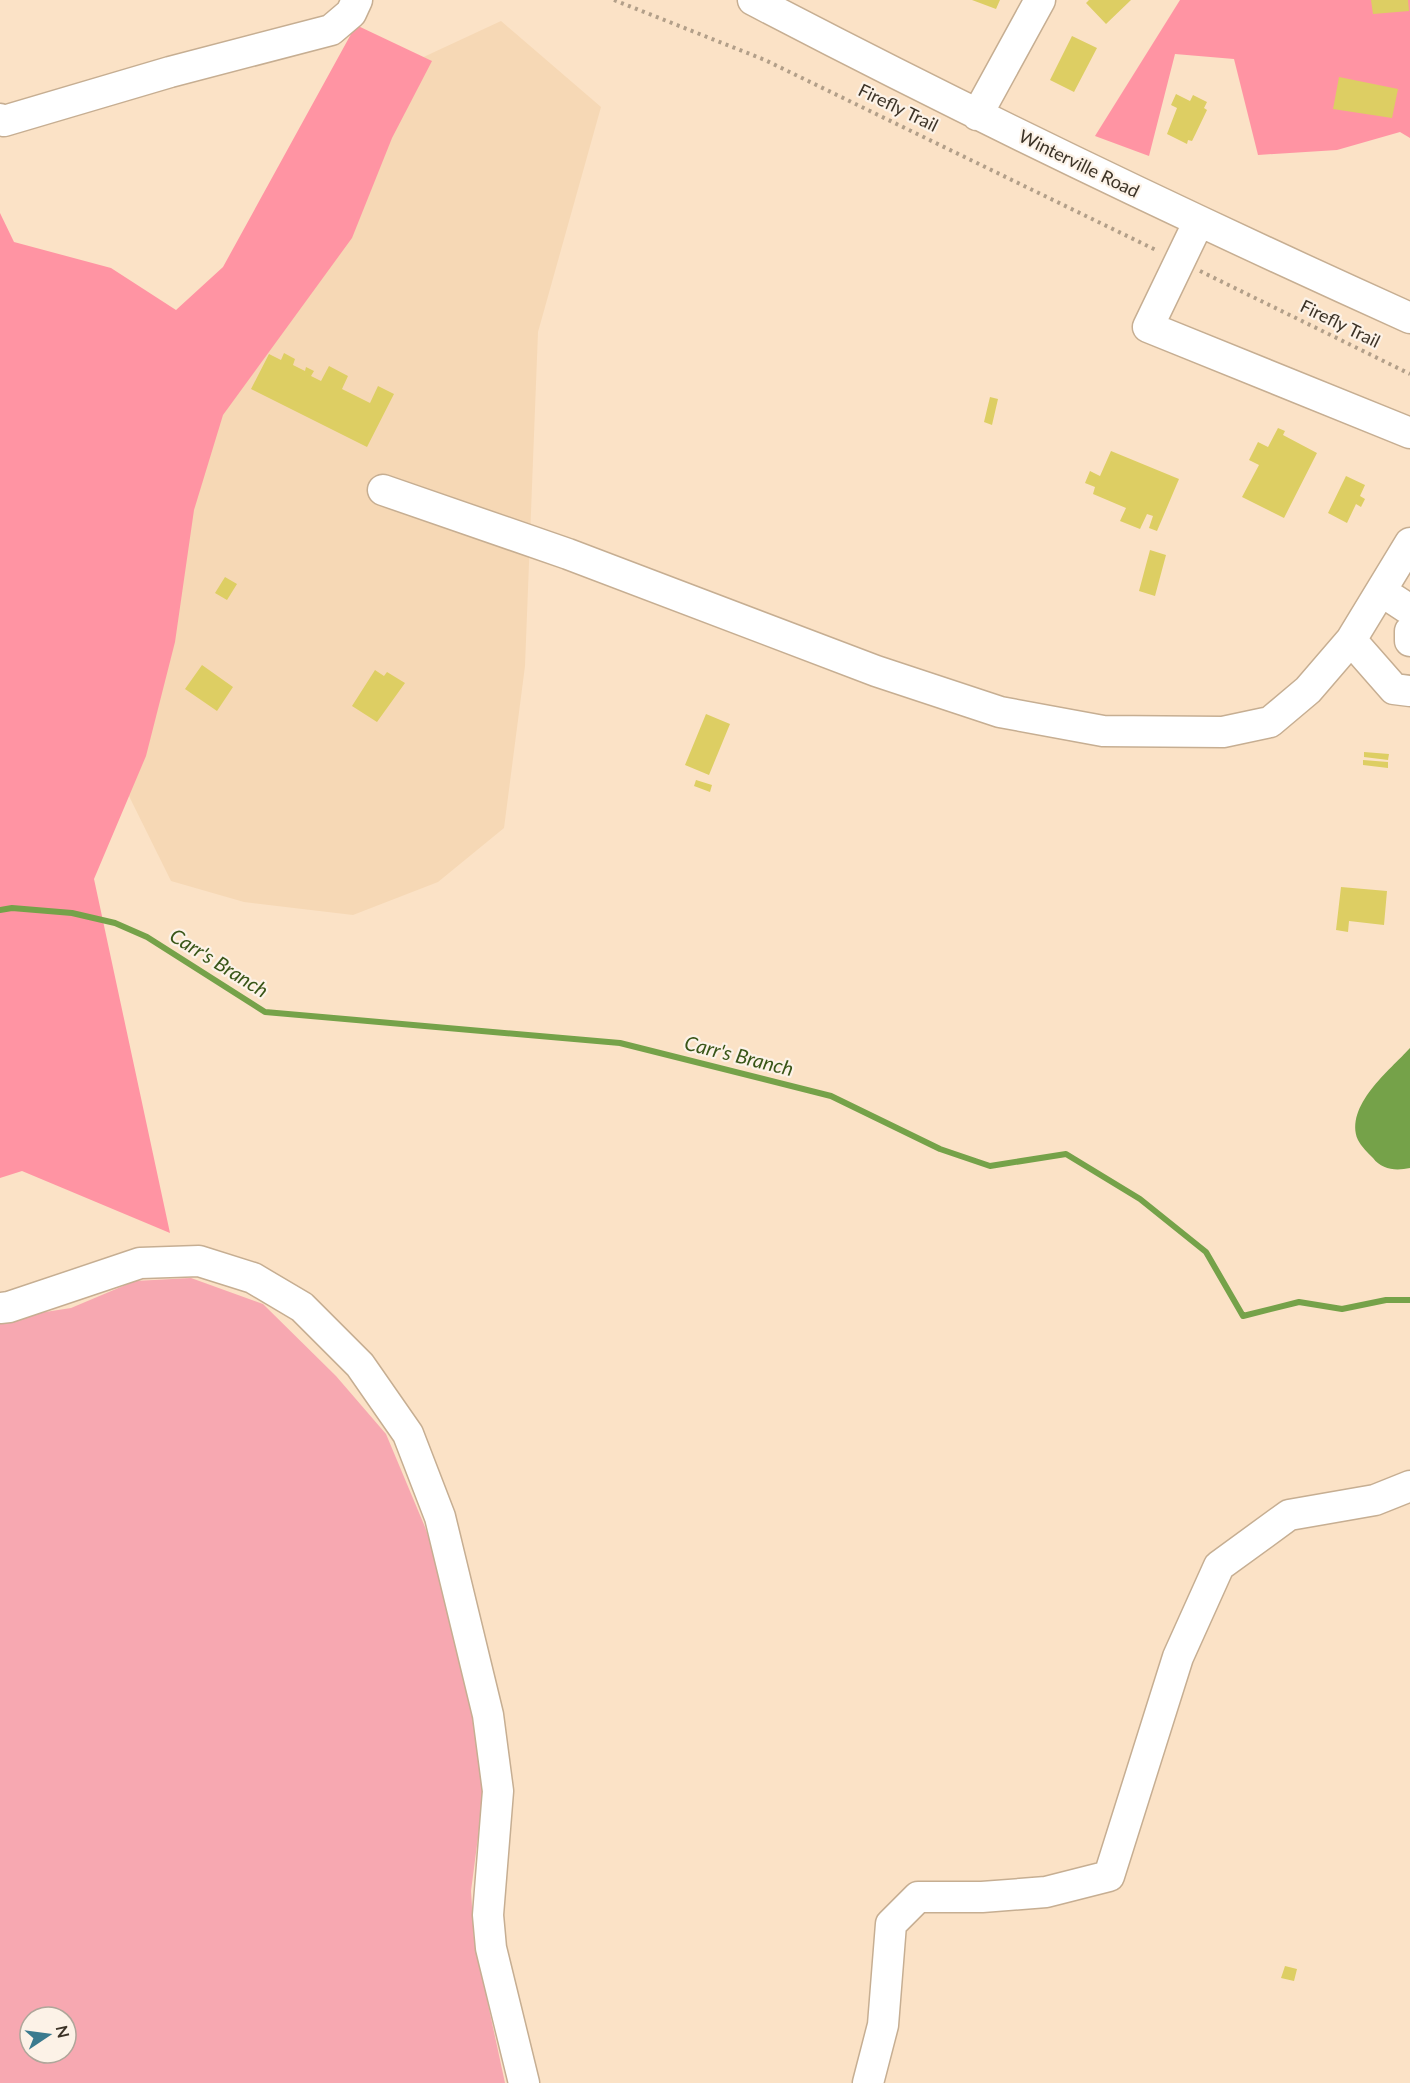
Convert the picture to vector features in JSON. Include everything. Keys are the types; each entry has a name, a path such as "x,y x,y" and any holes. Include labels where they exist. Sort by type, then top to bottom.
{"street":[{"path":"0,119 4,121 170,72 331,30 351,13 357,0"},
{"name":"Winterville Road","path":"753,0 803,12 977,115 1198,221 1410,318"},
{"path":"977,115 1040,0"},
{"path":"1198,221 1148,327 1410,433"},
{"path":"383,490 568,554 910,682 1000,712 1103,731 1223,732 1270,722 1308,690 1351,640 1410,543"},
{"path":"1381,591 1410,610"},
{"path":"1410,631 1410,641"},
{"path":"1351,640 1394,689 1410,691"},
{"path":"0,1308 140,1263 199,1261 253,1278 302,1307 352,1356 408,1434 440,1517 488,1715 498,1791 488,1915 491,1948 524,2083"},
{"path":"868,2083 883,2025 891,1924 918,1897 982,1897 1046,1892 1109,1876 1178,1657 1219,1566 1289,1515 1375,1500 1410,1486"}],"path":[{"name":"Firefly Trail","path":"614,0 765,60 1164,253"},
{"name":"Firefly Trail","path":"1193,268 1410,374"}],"shaded area":[{"path":"1180,0 1410,0 1410,138 1400,132 1337,150 1258,155 1234,59 1175,54 1149,156 1095,136"},
{"path":"501,21 601,107 538,332 525,666 504,828 438,882 353,915 244,902 171,881 126,790 208,416 415,61"},
{"path":"356,25 432,61 392,138 352,238 223,415 194,510 175,642 146,756 94,879 170,1233 22,1171 0,1178 0,213 14,242 111,268 176,310 223,267"},
{"path":"1410,1048 1410,1168 1390,1169 1377,1162 1359,1142 1355,1127 1357,1114 1371,1090"},
{"path":"191,1278 263,1304 336,1376 386,1434 425,1527 456,1618 486,1776 471,1891 474,1939 505,2083 0,2083 0,1319 71,1308 135,1281"}],"building":[{"path":"972,0 1000,0 996,9"},
{"path":"1089,0 1131,0 1106,24 1086,3"},
{"path":"1371,0 1408,0 1409,11 1373,14"},
{"path":"1072,36 1097,48 1074,92 1050,80"},
{"path":"1339,77 1398,89 1392,118 1333,109"},
{"path":"1176,94 1190,101 1193,95 1207,102 1204,108 1207,110 1192,141 1188,140 1187,144 1167,134 1177,108 1171,105"},
{"path":"284,353 295,359 293,365 305,371 306,367 314,371 311,376 321,381 329,366 348,376 342,389 370,403 378,386 394,394 367,447 251,389 269,354 281,360"},
{"path":"990,397 998,399 992,425 984,422"},
{"path":"1278,428 1285,431 1283,435 1317,453 1284,518 1242,497 1259,465 1249,460 1258,442 1268,447"},
{"path":"1111,451 1179,479 1157,531 1149,528 1153,516 1147,514 1140,529 1120,521 1126,508 1093,494 1095,487 1085,483 1090,471 1100,476"},
{"path":"1346,476 1365,485 1360,496 1365,499 1361,507 1356,504 1347,523 1328,513"},
{"path":"1150,550 1166,555 1155,596 1139,591"},
{"path":"225,577 237,584 227,600 215,593"},
{"path":"202,665 233,687 217,711 185,689"},
{"path":"375,670 384,676 387,672 405,683 377,722 352,706"},
{"path":"706,714 730,724 709,775 685,765"},
{"path":"1364,752 1389,754 1388,760 1364,757"},
{"path":"1363,760 1388,762 1388,768 1363,765"},
{"path":"696,780 712,785 710,792 694,786"},
{"path":"1341,887 1387,891 1384,925 1349,921 1348,932 1336,930"},
{"path":"1285,1966 1297,1969 1294,1981 1281,1978"}],"waterway":[{"name":"Carr's Branch","path":"0,910 12,908 72,913 115,923 147,937 265,1012 620,1043 831,1096 940,1149 990,1166 1066,1154 1140,1199 1206,1252 1243,1316 1299,1302 1342,1309 1386,1300 1410,1300"}]}
